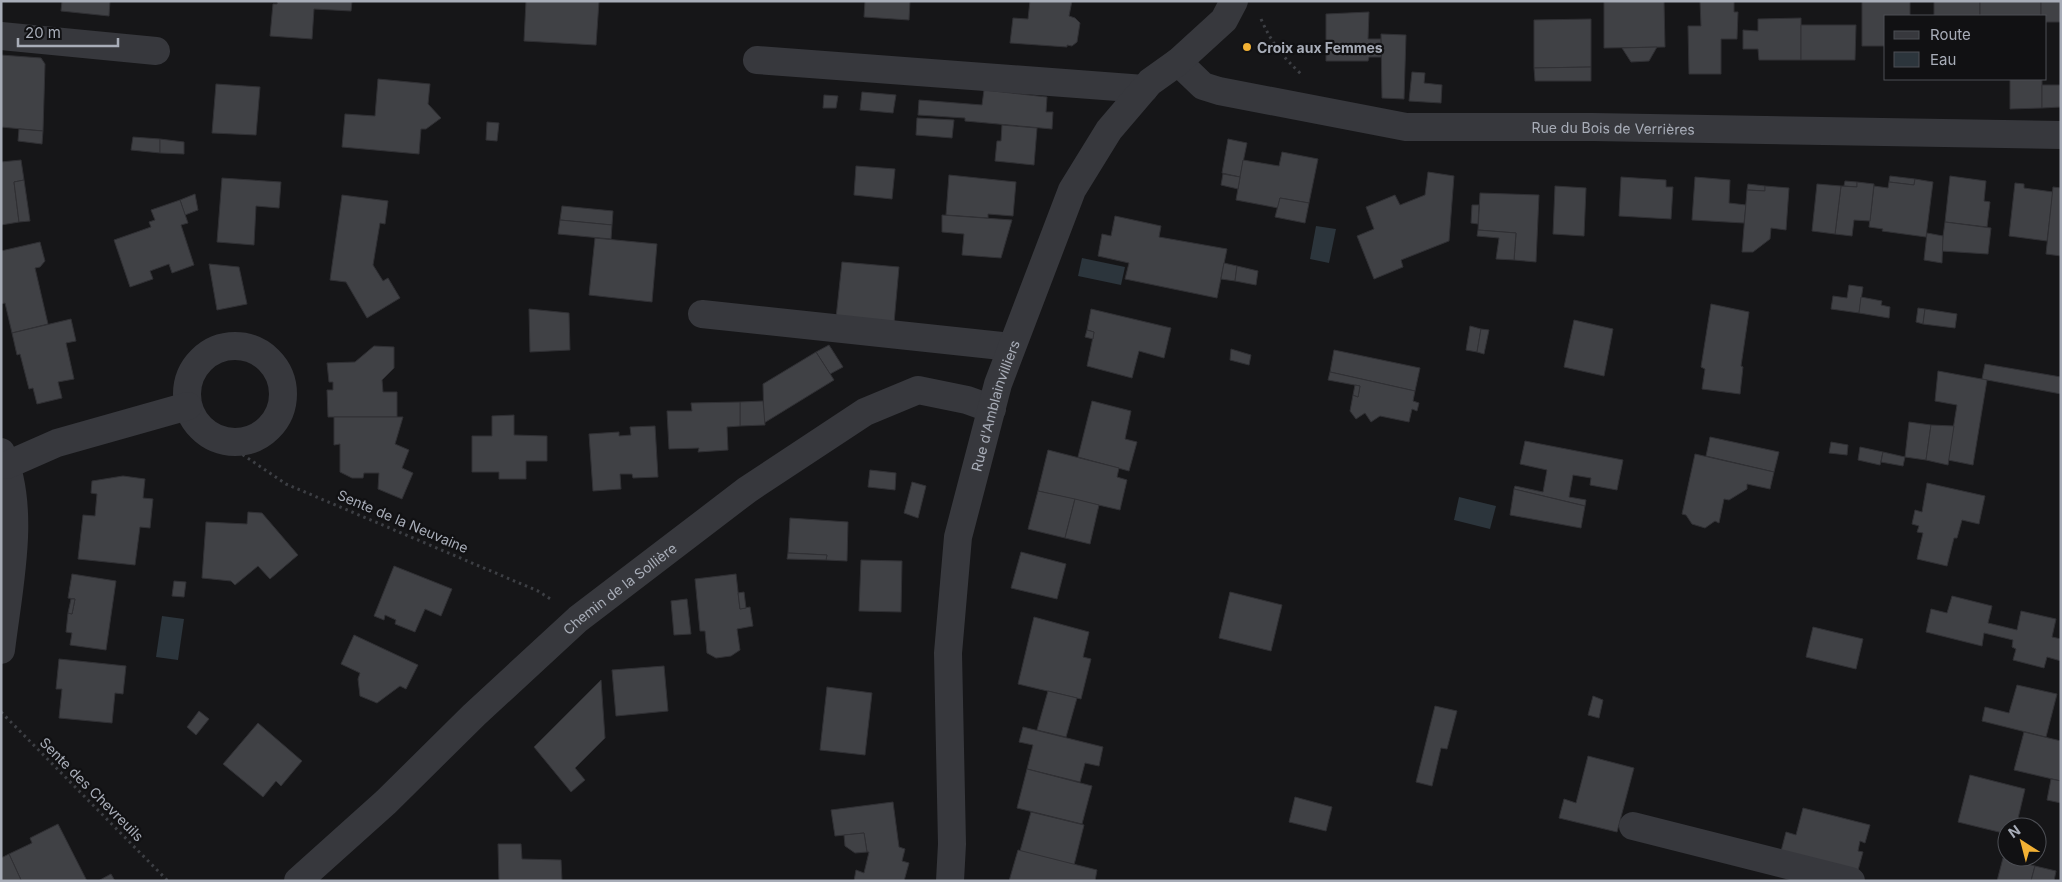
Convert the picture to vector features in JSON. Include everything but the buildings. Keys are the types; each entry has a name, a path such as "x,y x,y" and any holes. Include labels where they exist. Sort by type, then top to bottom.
{"street":[{"name":"Rue d'Amblainvilliers","path":"950,881 952,844 948,653 958,537 998,384 1072,190 1109,130 1144,89 1178,62 1224,20 1232,3"},
{"path":"1,36 156,51"},
{"path":"757,60 1144,89"},
{"name":"Rue du Bois de Verrières","path":"1178,62 1203,86 1219,91 1406,127 1593,127 2061,135"},
{"path":"702,314 1012,348"},
{"path":"231,345 245,346 259,351 278,371 282,392 279,412 272,424 262,434 249,440 235,442 221,440 206,433 195,421 188,406 186,392 189,378 205,356 217,348 231,345"},
{"name":"Chemin de la Sollière","path":"298,881 386,802 474,715 578,619 748,490 865,412 918,390 967,400 992,409"},
{"path":"1,650 14,537 15,504 4,459 188,406"},
{"path":"1634,826 1851,881"}],"path":[{"path":"1232,3 1260,17 1271,42 1302,75"},
{"name":"Sente de la Neuvaine","path":"221,440 286,484 538,591 578,619"},
{"name":"Sente des Chevreuils","path":"1,712 168,881"}],"water":[{"path":"1316,226 1336,229 1329,263 1310,259"},
{"path":"1082,258 1125,267 1121,285 1078,276"},
{"path":"1459,497 1496,506 1490,529 1454,520"},
{"path":"162,616 184,619 178,660 156,657"}],"place":[{"name":"Croix aux Femmes","path":"1247,47"}]}
